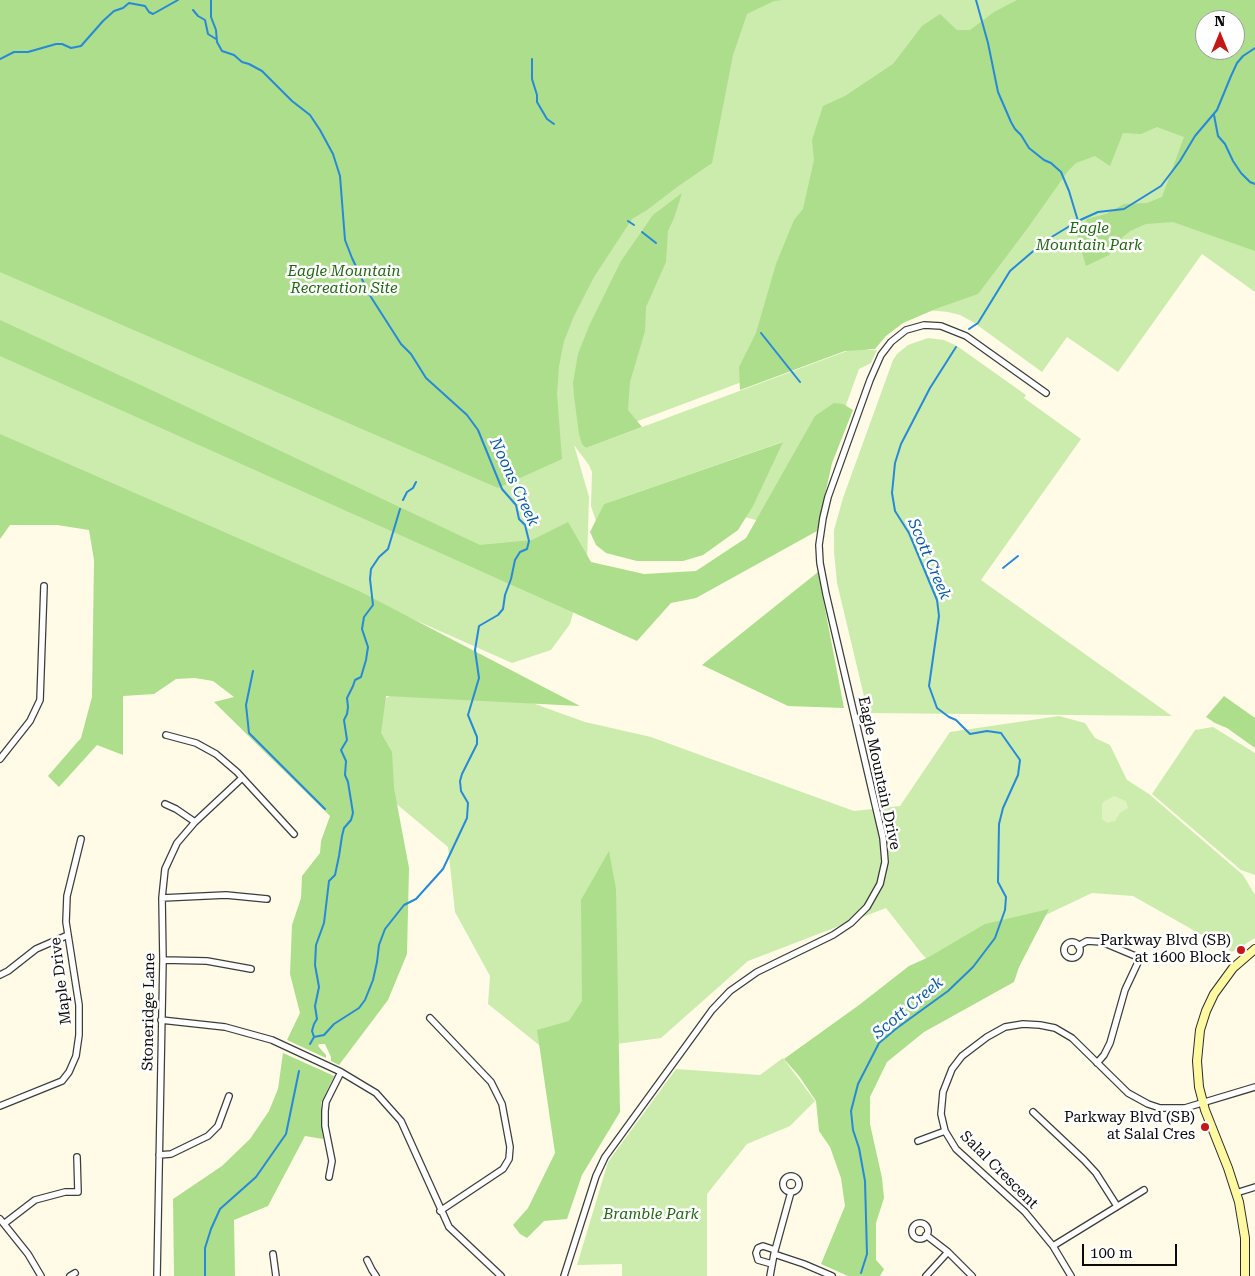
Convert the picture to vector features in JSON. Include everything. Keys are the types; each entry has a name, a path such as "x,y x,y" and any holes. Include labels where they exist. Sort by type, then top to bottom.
{"street":[{"name":"Eagle Mountain Drive","path":"564,1276 592,1186 602,1161 702,1022 718,1004 745,980 774,963 833,934 854,920 872,900 882,878 885,858 883,838 826,594 820,553 821,528 828,497 870,380 881,355 891,342 910,328 924,325 941,326 966,336 1046,393"},
{"path":"0,759 30,721 40,700 44,586"},
{"path":"166,735 196,743 216,754 242,778 294,834"},
{"name":"Stoneridge Lane","path":"157,1276 163,960 162,898 165,869 177,843 195,822 242,778"},
{"path":"165,804 195,822"},
{"name":"Maple Drive","path":"0,1106 62,1081 69,1072 76,1056 79,1035 79,1005 66,922 67,896 81,839"},
{"path":"162,898 226,895 267,899"},
{"path":"0,975 36,949 68,935"},
{"path":"1078,946 1087,941 1102,942 1140,958 1125,990 1107,1050 1097,1064"},
{"path":"1245,1276 1245,1238 1236,1193 1203,1103 1198,1079 1197,1061 1198,1041 1211,1000 1224,979 1239,962 1255,949"},
{"path":"163,960 207,961 251,968"},
{"path":"430,1018 491,1082 502,1104 510,1146 509,1159 503,1169 440,1211"},
{"path":"161,1020 225,1027 263,1038 286,1046 342,1072 376,1092 401,1121 440,1211 449,1227 501,1276"},
{"name":"Salal Crescent","path":"1071,1276 1053,1246 1025,1212 956,1149 945,1131 941,1114 946,1080 952,1068 967,1051 1000,1030 1022,1024 1040,1025 1054,1028 1072,1038 1128,1093 1148,1104 1174,1109 1186,1108 1255,1087"},
{"path":"330,1177 332,1161 325,1126 326,1102 342,1072"},
{"path":"159,1155 171,1154 208,1136 218,1126 229,1096"},
{"path":"1033,1112 1090,1166 1117,1206"},
{"path":"918,1141 945,1131"},
{"path":"41,1276 28,1254 2,1221 35,1200 64,1192 78,1192 77,1157"},
{"path":"1236,1193 1255,1187"},
{"path":"1053,1246 1144,1190"},
{"path":"770,1276 774,1252 791,1192"},
{"path":"926,1235 948,1252 972,1276"},
{"path":"772,1264 758,1260 756,1253 758,1248 763,1246 832,1276"},
{"path":"926,1276 948,1252"},
{"path":"274,1254 276,1276"},
{"path":"367,1260 376,1276"}],"green space":[{"name":"Eagle Mountain Recreation Site","path":"0,0 1255,0 1255,292 1202,254 1118,372 1067,337 1042,372 973,322 960,315 948,312 928,310 885,327 867,350 877,350 871,363 859,369 816,488 805,533 737,515 782,442 604,504 596,521 591,506 592,472 574,445 589,497 587,562 570,624 551,650 512,663 0,436","holes":["859,338 847,351 586,448 582,442"]},
{"path":"0,0 783,0 774,1 747,14 733,55 712,163 632,219 594,277 574,316 564,341 559,366 557,394 562,459 498,488 0,272"},
{"name":"Eagle Mountain Park","path":"1017,0 1255,0 1255,251 1173,222 1146,224 1130,231 1118,241 1109,255 1086,266 1077,235 1087,219 1106,214 1124,204 1147,203 1162,197 1184,137 1157,127 1141,134 1123,133 1110,166 1095,156 1076,163 1068,171 978,294 903,323 886,336 875,349 845,351 740,390 739,367 756,333 776,264 794,220 803,209 814,160 812,140 823,106 845,96 893,64 922,26 940,14 957,30 970,30 994,12"},
{"path":"682,193 668,231 666,262 646,307 645,331 630,382 628,410 642,427 586,448 582,444 579,434 574,396 573,383 578,354 589,326 621,261 653,215"},
{"path":"0,320 480,545 532,540 568,522 591,562 644,574 696,571 746,538 815,416 834,403 843,404 853,410 832,463 817,531 696,598 671,603 637,641 0,356"},
{"path":"928,338 944,340 957,346 1026,395 1024,398 1081,439 981,580 1172,716 868,713 837,583 834,530 843,498 893,360 908,345"},
{"path":"0,434 359,591 580,706 386,696 381,733 392,752 394,788 409,868 407,954 388,1000 339,1065 331,1061 325,1044 319,1044 318,1046 326,1055 326,1058 287,1040 300,1013 290,974 292,925 301,898 302,876 320,853 321,841 330,816 214,702 234,697 213,681 195,678 176,679 154,694 123,696 123,755 97,745 59,787 48,776 81,738 92,697 94,560 89,530 57,525 10,525 0,539"},
{"path":"783,442 753,506 738,530 703,555 683,561 637,561 606,553 596,545 590,532 604,504"},
{"path":"818,572 844,708 788,706 702,665"},
{"path":"409,686 510,695 585,722 651,737 854,811 900,806 950,732 1059,716 1085,723 1095,738 1110,745 1127,780 1149,794 1243,875 1255,895 1255,938 1232,952 1133,896 1092,893 1033,921 942,975 922,954 886,908 748,961 661,1038 549,1053 488,1004 490,976 455,912 448,847 381,791 363,710"},
{"path":"1224,696 1255,718 1255,748 1227,728 1206,717"},
{"path":"1213,727 1255,753 1255,875 1241,870 1152,794 1195,730"},
{"path":"1114,796 1126,801 1128,808 1120,813 1115,821 1107,823 1102,819 1103,802"},
{"path":"609,851 616,889 620,1112 582,1175 567,1219 544,1221 527,1238 520,1234 513,1225 528,1208 555,1153 537,1030 569,1021 582,1001 581,900"},
{"path":"1049,909 1019,967 1014,982 924,1032 887,1062 870,1097 870,1124 882,1178 884,1198 876,1223 876,1260 884,1269 880,1276 848,1276 821,1264 845,1206 841,1178 830,1147 819,1131 816,1101 799,1076 784,1059 909,966 929,957 985,924"},
{"path":"283,1053 334,1076 321,1103 323,1139 305,1136 268,1206 234,1220 235,1276 174,1276 173,1199 222,1166 250,1139 269,1111 278,1089"},
{"name":"Bramble Park","path":"783,1058 815,1101 790,1126 747,1144 707,1194 707,1276 622,1276 622,1264 577,1265 608,1162 676,1069 760,1075"}],"waterway":[{"path":"0,59 14,52 28,52 56,44 62,44 71,48 81,46 114,11 123,8 129,3 145,6 153,14 178,0"},
{"name":"Noons Creek","path":"211,0 211,17 216,30 217,42 222,51 234,55 242,62 262,71 292,101 310,115 320,130 333,154 340,176 345,240 369,294 401,344 411,354 426,378 467,415 478,430 502,489 516,505 519,519 525,525 529,541 527,549 520,552 515,560 503,609 498,615 479,626 475,650 479,678 468,715 477,737 477,744 460,781 461,791 468,803 467,818 443,869 416,899 404,905 385,929 379,945 373,980 365,1000 359,1008 334,1024 324,1035 314,1037 310,1044"},
{"path":"976,0 988,43 998,92 1011,122 1029,148 1061,172 1078,221"},
{"path":"193,10 205,20 208,34 216,39"},
{"path":"969,329 978,323 1010,271 1045,241 1078,221 1098,212 1124,209 1161,186 1180,161 1195,136 1217,110 1237,63 1243,56 1255,48"},
{"path":"532,59 532,79 537,102 547,119 554,124"},
{"path":"1214,115 1218,136 1225,144 1241,173 1250,182 1255,184"},
{"path":"628,221 634,225"},
{"path":"642,232 656,243"},
{"path":"761,333 800,382"},
{"name":"Scott Creek","path":"861,1273 867,1254 865,1181 859,1148 853,1130 851,1111 858,1084 879,1043 948,991 973,967 995,938 1005,910 1006,897 998,882 999,824 1003,808 1018,775 1020,760 1001,733 987,731 970,734 956,720 937,708 929,686 939,616 937,600 909,533 895,511 892,493 895,463 901,444 930,388 956,347"},
{"path":"403,500 416,482"},
{"path":"314,1037 312,1031 317,1019 315,1006 319,987 315,965 316,945 324,923 329,881 335,875 344,828 351,820 353,813 345,775 346,761 341,750 347,740 344,720 348,707 347,698 355,680 361,677 366,660 368,647 362,629 364,617 373,605 370,579 371,569 379,557 388,549 400,509"},
{"path":"1003,568 1018,556"},
{"path":"253,671 246,705 249,733 325,809"},
{"name":"Noons Creek","path":"205,1276 205,1248 220,1209 256,1177 286,1134 299,1071"}],"place":[{"name":"Parkway Blvd (SB) at 1600 Block","path":"1241,950"},
{"name":"Parkway Blvd (SB) at Salal Cres","path":"1205,1127"}]}
